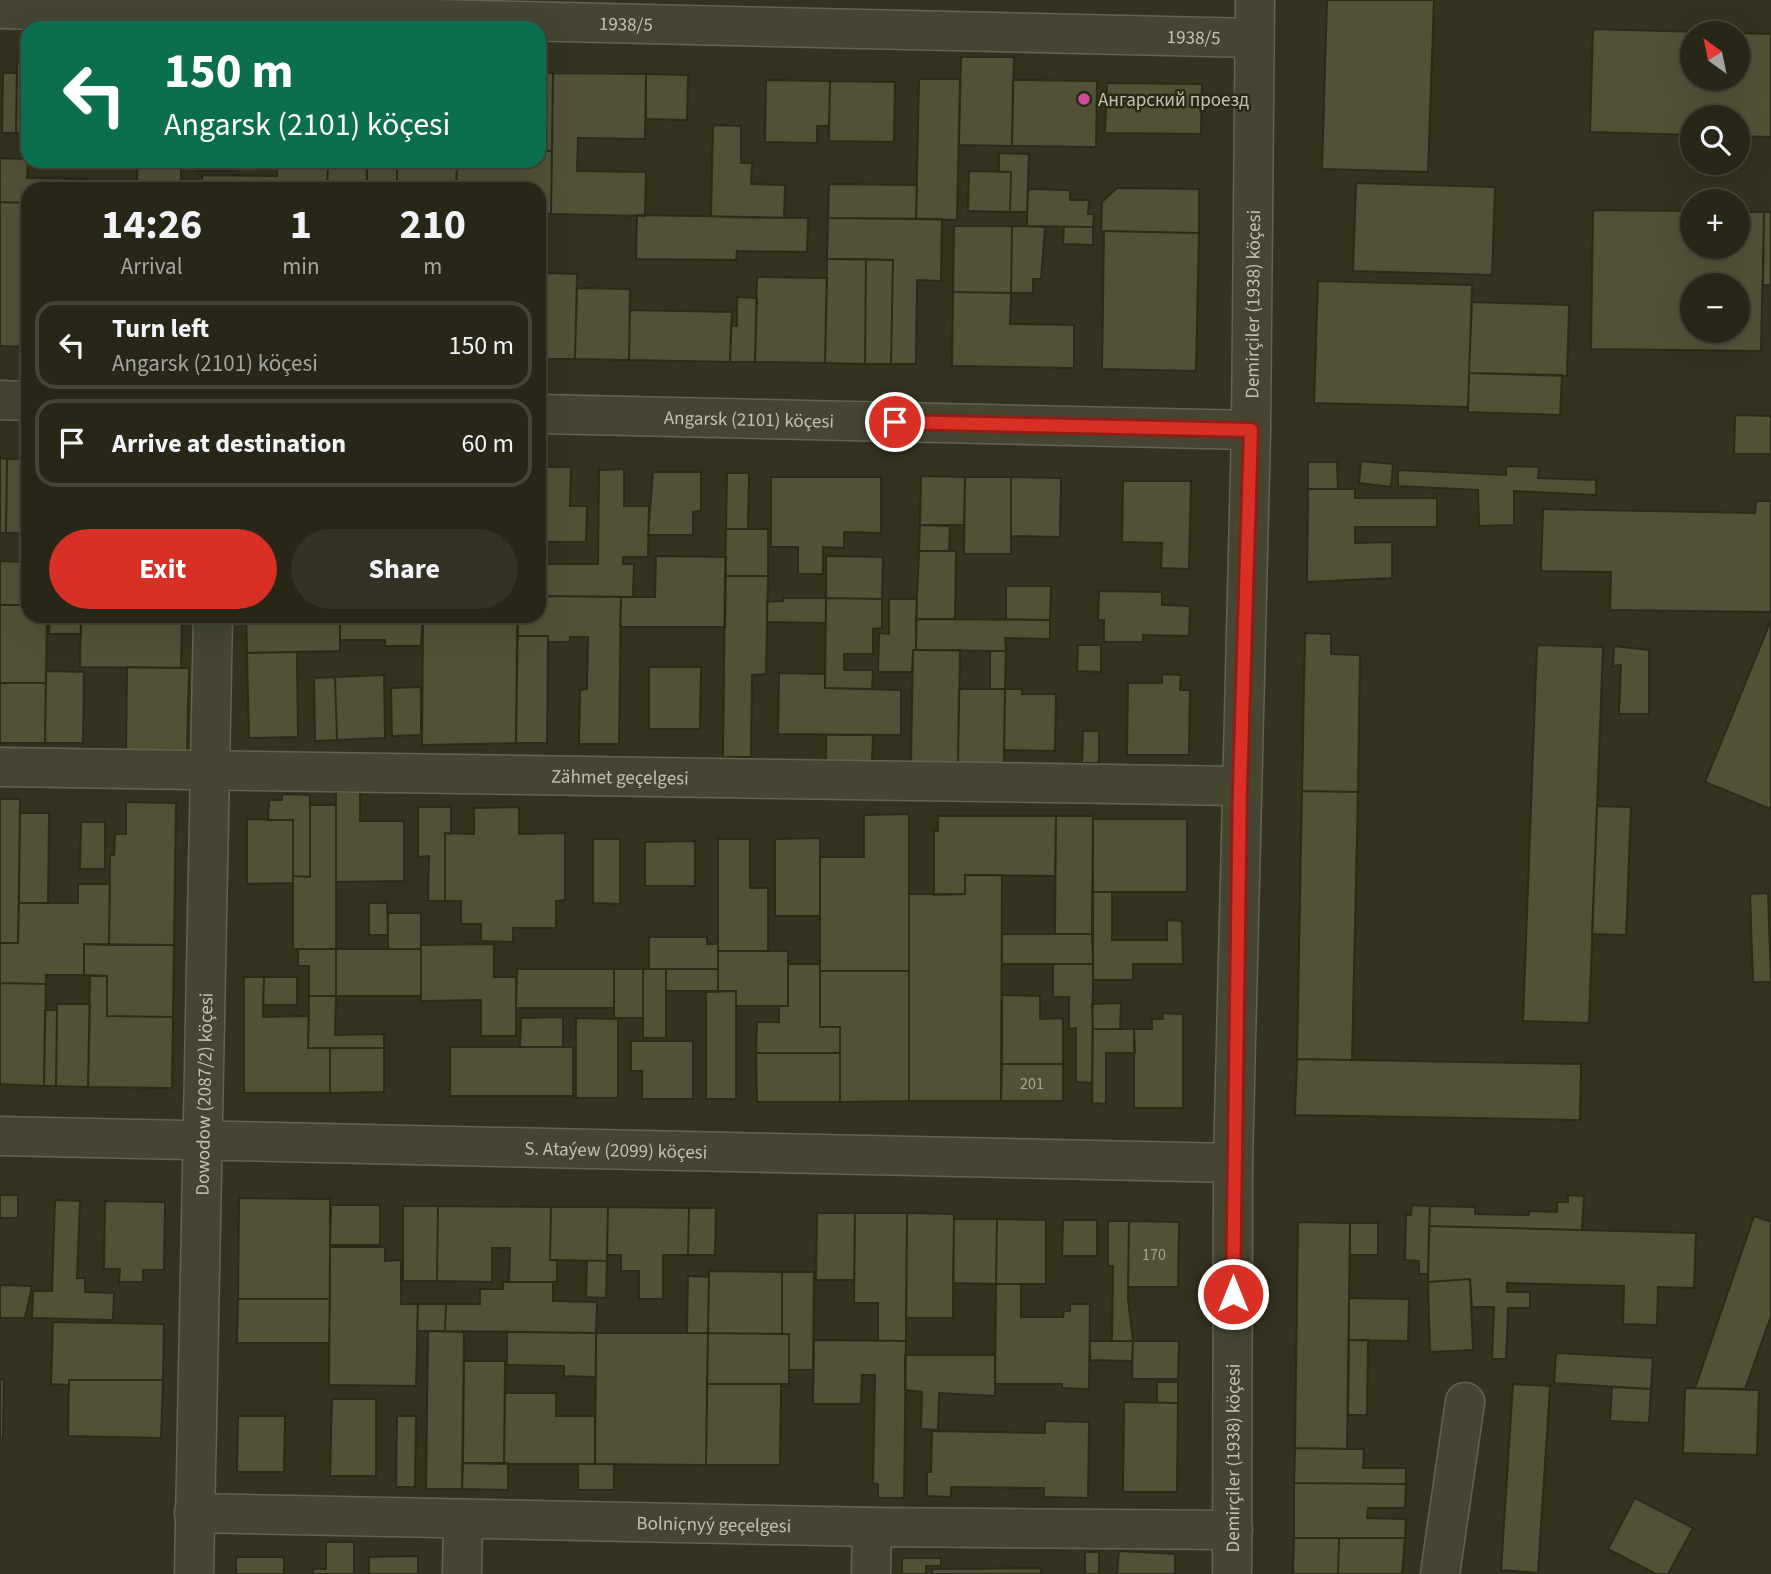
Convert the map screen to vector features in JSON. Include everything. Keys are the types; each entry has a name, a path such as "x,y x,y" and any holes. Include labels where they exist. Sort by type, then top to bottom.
{"street":[{"name":"Demirçiler (1938) köçesi","path":"1232,1574 1233,1163 1240,786 1251,430 1255,0"},
{"name":"1938/5","path":"0,9 518,21"},
{"name":"1938/5","path":"546,22 1253,38"},
{"path":"0,400 21,401"},
{"name":"Angarsk (2101) köçesi","path":"546,414 1251,430"},
{"name":"Dowodow (2087/2) köçesi","path":"194,1574 213,623"},
{"name":"Zähmet geçelgesi","path":"0,766 1240,786"},
{"name":"S. Ataýew (2099) köçesi","path":"0,1136 1233,1163"},
{"path":"1440,1574 1465,1402"},
{"name":"Bolniçnyý geçelgesi","path":"194,1513 872,1527 1233,1530"},
{"path":"462,1574 463,1519"},
{"path":"871,1574 872,1527"}],"building":[{"path":"1327,0 1434,0 1428,172 1322,169"},
{"path":"1593,29 1680,31 1680,91 1750,91 1750,33 1771,34 1771,137 1750,136 1750,105 1680,105 1680,135 1590,132"},
{"path":"961,57 1014,57 1012,146 959,145"},
{"path":"17,62 21,62 21,133 16,133"},
{"path":"3,73 17,73 16,133 2,133"},
{"path":"546,73 553,73 552,151 546,151"},
{"path":"553,73 646,74 645,139 578,138 577,171 646,172 645,216 551,214"},
{"path":"646,74 688,75 687,120 646,119"},
{"path":"919,79 960,79 957,220 916,219"},
{"path":"766,80 830,81 829,126 817,126 817,143 765,142"},
{"path":"1013,80 1097,81 1096,147 1012,146"},
{"path":"830,81 895,82 894,142 829,141"},
{"path":"1107,83 1202,84 1201,134 1105,133"},
{"path":"713,125 741,126 741,163 752,163 751,184 785,185 784,218 711,217"},
{"path":"546,151 552,151 551,214 546,214 546,182 456,182 457,168 546,168"},
{"path":"999,153 1029,154 1027,212 1010,212 1011,172 999,172"},
{"path":"0,158 21,159 21,168 28,168 27,178 88,179 88,182 21,182 21,203 0,202"},
{"path":"137,168 181,168 181,182 137,182"},
{"path":"197,168 233,168 233,171 197,171"},
{"path":"277,168 328,168 327,182 181,182 202,181 202,175 277,176"},
{"path":"328,168 367,168 367,182 327,182"},
{"path":"367,168 397,168 397,182 367,182"},
{"path":"397,168 457,168 456,182 397,182"},
{"path":"969,171 1011,172 1010,212 968,211"},
{"path":"1356,183 1495,187 1492,275 1353,271"},
{"path":"829,184 917,185 916,219 828,218"},
{"path":"1117,188 1199,189 1199,233 1101,231 1102,202"},
{"path":"1028,189 1070,190 1070,200 1089,200 1088,214 1094,214 1093,227 1027,226"},
{"path":"0,202 21,203 21,347 0,346"},
{"path":"1593,210 1680,211 1680,259 1750,259 1750,212 1764,212 1761,351 1591,349"},
{"path":"1764,212 1771,212 1771,285 1763,285"},
{"path":"637,215 808,218 807,252 737,251 736,260 636,259"},
{"path":"828,218 942,219 941,281 917,280 916,364 891,364 893,260 827,259"},
{"path":"954,226 1012,226 1011,293 953,292"},
{"path":"1012,226 1045,227 1041,279 1033,279 1033,293 1011,293"},
{"path":"1064,227 1093,227 1093,245 1063,244"},
{"path":"1104,231 1199,233 1196,371 1102,369"},
{"path":"827,259 866,259 865,364 825,363"},
{"path":"866,259 893,260 891,364 865,364"},
{"path":"546,273 577,274 575,359 546,359"},
{"path":"757,277 827,278 825,363 755,362"},
{"path":"1318,281 1472,285 1468,407 1314,403"},
{"path":"577,288 630,289 629,360 575,359"},
{"path":"953,292 1011,293 1010,324 1074,325 1074,368 952,366"},
{"path":"737,297 757,298 755,362 730,362 731,325 737,326"},
{"path":"1472,302 1569,305 1567,376 1469,373"},
{"path":"630,310 732,312 730,362 629,360"},
{"path":"1469,373 1562,375 1560,415 1468,412"},
{"path":"1735,415 1771,416 1771,454 1734,454"},
{"path":"0,458 7,459 6,533 0,533"},
{"path":"7,459 21,459 21,533 6,533"},
{"path":"1361,461 1393,464 1391,487 1359,483"},
{"path":"1308,462 1337,462 1338,489 1308,489"},
{"path":"1506,466 1539,467 1538,478 1596,480 1596,495 1514,491 1514,525 1479,526 1478,490 1398,486 1398,470 1506,475"},
{"path":"546,467 571,467 570,506 587,506 586,542 546,542"},
{"path":"624,469 624,506 649,506 648,557 623,557 623,564 634,564 633,597 546,596 546,564 598,564 599,470"},
{"path":"653,472 701,472 701,511 693,512 693,535 648,535"},
{"path":"727,473 749,473 748,529 726,529"},
{"path":"921,476 965,477 964,525 920,525"},
{"path":"771,477 881,477 881,533 844,532 844,548 823,547 823,574 798,574 798,547 771,547"},
{"path":"965,477 1011,477 1011,554 964,554"},
{"path":"1011,477 1061,478 1060,537 1011,536"},
{"path":"1123,481 1191,481 1189,569 1161,568 1162,543 1122,542"},
{"path":"1308,489 1355,489 1355,498 1437,498 1437,527 1355,527 1355,543 1392,542 1392,578 1307,582"},
{"path":"1756,501 1771,501 1771,612 1610,610 1611,572 1541,571 1543,509 1755,513"},
{"path":"920,525 950,526 949,551 919,551"},
{"path":"726,529 768,529 768,576 725,576"},
{"path":"919,551 956,551 955,619 916,619"},
{"path":"656,556 726,557 725,627 620,627 621,597 655,597"},
{"path":"826,556 883,557 882,599 826,598"},
{"path":"0,561 21,562 21,605 0,605"},
{"path":"725,576 768,576 766,674 752,675 751,757 723,757"},
{"path":"1006,586 1051,586 1050,620 1006,619"},
{"path":"1099,591 1162,592 1162,605 1190,606 1189,636 1143,635 1143,642 1104,642 1104,620 1098,620"},
{"path":"546,596 621,597 619,744 579,744 580,690 587,689 588,637 570,637 570,642 548,642 548,636 517,636 518,623 546,623"},
{"path":"783,598 826,598 826,623 767,622 767,602 783,601"},
{"path":"826,598 882,599 882,628 873,629 873,654 844,654 844,670 873,670 872,689 825,688"},
{"path":"889,599 917,599 916,650 913,650 912,672 878,672 879,633 889,634"},
{"path":"0,605 21,605 21,623 47,623 46,683 0,683"},
{"path":"916,619 1050,620 1050,639 1005,638 1006,651 916,650"},
{"path":"1771,620 1771,809 1705,782"},
{"path":"50,623 81,623 81,634 49,634"},
{"path":"81,623 182,623 181,668 80,667"},
{"path":"246,623 340,623 340,651 247,653"},
{"path":"340,623 423,623 421,646 385,646 385,640 340,640"},
{"path":"423,623 518,623 516,743 422,745"},
{"path":"1305,633 1331,634 1331,654 1360,655 1358,792 1302,791"},
{"path":"517,636 548,636 547,743 516,743"},
{"path":"1078,645 1101,645 1101,672 1077,671"},
{"path":"1537,645 1603,647 1589,1023 1523,1021"},
{"path":"1614,646 1649,650 1649,714 1619,714 1621,665 1613,666"},
{"path":"913,650 960,650 958,763 911,763"},
{"path":"990,651 1006,651 1005,689 990,689"},
{"path":"297,652 298,737 249,738 247,653"},
{"path":"127,667 189,668 187,751 126,750"},
{"path":"649,667 701,667 700,729 649,729"},
{"path":"46,671 84,672 83,743 45,743"},
{"path":"779,673 825,674 825,688 901,690 901,735 778,734"},
{"path":"1162,674 1181,675 1180,690 1190,690 1189,755 1127,755 1128,683 1162,683"},
{"path":"384,675 385,738 337,740 335,677"},
{"path":"335,677 337,740 315,741 314,678"},
{"path":"0,683 46,683 45,743 0,743"},
{"path":"421,687 421,735 392,736 391,688"},
{"path":"959,689 1005,689 1004,764 958,763"},
{"path":"1005,689 1022,689 1022,694 1056,694 1055,751 1004,750"},
{"path":"1083,731 1099,731 1099,763 1082,763"},
{"path":"826,735 873,735 872,761 826,761"},
{"path":"1302,791 1358,792 1352,1060 1297,1059"},
{"path":"336,792 360,792 360,821 404,821 404,881 336,882"},
{"path":"282,794 310,795 310,877 293,876 293,820 268,820 269,800 282,800"},
{"path":"0,799 20,799 18,943 0,943"},
{"path":"126,802 176,803 174,945 109,945 110,855 114,855 115,834 126,834"},
{"path":"310,805 336,805 336,949 293,949 293,876 310,877"},
{"path":"1597,806 1631,807 1626,935 1592,934"},
{"path":"418,807 451,807 451,834 445,833 445,901 428,901 429,856 418,857"},
{"path":"519,807 519,834 565,833 565,900 556,901 556,928 513,928 513,942 481,941 481,924 461,924 461,901 445,901 445,833 474,834 474,808"},
{"path":"20,813 49,813 48,903 19,903"},
{"path":"909,814 909,971 820,971 820,857 864,857 864,815"},
{"path":"938,816 1056,816 1055,876 965,875 965,894 934,895 934,831 938,831"},
{"path":"1056,816 1093,816 1092,934 1055,934"},
{"path":"247,819 293,820 293,883 247,884"},
{"path":"1093,819 1187,819 1187,892 1093,892"},
{"path":"81,822 105,822 105,869 80,869"},
{"path":"820,838 820,916 775,916 775,839"},
{"path":"593,839 620,839 620,904 593,903"},
{"path":"718,839 750,839 750,888 768,888 768,951 718,951"},
{"path":"695,841 695,886 645,886 645,842"},
{"path":"965,875 1002,875 1001,1101 909,1101 909,894 965,894"},
{"path":"78,884 110,884 109,945 84,944 84,975 46,975 46,984 0,983 0,943 18,943 19,903 78,903"},
{"path":"1093,892 1112,892 1112,940 1167,940 1167,920 1182,921 1183,964 1133,964 1133,980 1093,980"},
{"path":"1768,893 1771,982 1753,982 1750,894"},
{"path":"369,903 387,903 388,935 369,935"},
{"path":"388,913 421,913 421,949 388,949"},
{"path":"1002,934 1092,934 1093,964 1002,964"},
{"path":"649,937 707,937 707,944 718,944 718,969 649,969"},
{"path":"84,944 174,945 173,1017 107,1016 107,976 84,975"},
{"path":"494,944 494,977 516,977 516,1036 481,1036 481,1000 421,1001 421,945"},
{"path":"298,949 336,949 336,996 309,996 309,966 298,966"},
{"path":"336,949 421,949 421,996 336,996"},
{"path":"718,951 788,951 788,1006 736,1006 736,991 718,991"},
{"path":"788,964 820,964 820,1027 840,1027 840,1053 756,1053 757,1022 779,1022 779,1006 788,1006"},
{"path":"1053,964 1093,964 1092,1083 1076,1082 1076,1028 1069,1029 1069,997 1053,997"},
{"path":"517,969 614,969 614,1008 516,1008"},
{"path":"614,969 643,969 643,1018 614,1018"},
{"path":"643,969 666,969 666,1038 643,1038"},
{"path":"666,969 718,969 718,991 666,991"},
{"path":"820,971 909,971 909,1101 840,1102 840,1027 820,1027"},
{"path":"90,976 107,976 107,1016 173,1017 172,1088 88,1087"},
{"path":"244,977 264,977 263,1017 309,1016 308,1048 330,1048 330,1093 244,1093"},
{"path":"264,977 297,977 297,1005 263,1005"},
{"path":"0,983 46,984 44,1086 0,1084"},
{"path":"736,991 736,1099 706,1099 706,992"},
{"path":"1002,995 1040,996 1040,1019 1063,1018 1063,1064 1002,1064"},
{"path":"309,996 336,996 335,1035 384,1034 384,1048 308,1048"},
{"path":"1121,1003 1120,1029 1093,1029 1092,1004"},
{"path":"57,1004 90,1004 88,1087 56,1086"},
{"path":"45,1010 57,1010 56,1086 44,1086"},
{"path":"1162,1013 1183,1014 1183,1108 1134,1108 1134,1029 1152,1029 1152,1019 1163,1019"},
{"path":"563,1017 563,1047 520,1047 521,1018"},
{"path":"576,1018 618,1019 618,1098 576,1098"},
{"path":"1093,1029 1134,1029 1135,1053 1106,1053 1106,1104 1092,1103"},
{"path":"631,1041 693,1041 693,1099 642,1099 642,1071 631,1071"},
{"path":"450,1047 573,1047 573,1096 450,1096"},
{"path":"330,1048 384,1048 384,1092 330,1093"},
{"path":"756,1053 840,1053 840,1102 757,1102"},
{"path":"1297,1059 1581,1064 1580,1120 1295,1115"},
{"path":"1002,1064 1063,1064 1063,1101 1001,1101"},
{"path":"0,1195 18,1195 18,1218 0,1218"},
{"path":"1568,1195 1584,1196 1582,1230 1429,1226 1430,1206 1475,1207 1475,1214 1529,1215 1529,1211 1557,1212 1557,1202 1568,1202"},
{"path":"239,1198 330,1199 330,1299 238,1299"},
{"path":"55,1200 80,1201 77,1278 85,1278 85,1292 114,1293 113,1320 32,1318 33,1291 52,1291"},
{"path":"105,1201 165,1202 164,1270 143,1270 143,1282 119,1282 120,1269 104,1269"},
{"path":"331,1205 380,1205 380,1245 330,1245"},
{"path":"1412,1205 1430,1206 1428,1274 1419,1274 1419,1261 1405,1260 1406,1215 1411,1215"},
{"path":"403,1206 438,1206 437,1281 403,1281"},
{"path":"438,1206 551,1207 550,1260 557,1260 557,1282 509,1282 510,1248 492,1248 492,1282 437,1281"},
{"path":"551,1207 608,1207 607,1261 550,1260"},
{"path":"608,1207 689,1208 688,1255 663,1255 663,1299 639,1299 639,1271 621,1271 621,1255 607,1255"},
{"path":"689,1208 716,1208 715,1255 688,1255"},
{"path":"817,1213 855,1213 854,1280 816,1280"},
{"path":"855,1213 907,1213 906,1341 878,1341 878,1303 854,1303"},
{"path":"907,1213 954,1214 953,1318 906,1318"},
{"path":"1754,1216 1771,1222 1771,1316 1745,1389 1695,1388"},
{"path":"954,1219 997,1219 996,1284 953,1283"},
{"path":"997,1219 1046,1220 1046,1284 996,1284"},
{"path":"1063,1220 1097,1220 1097,1256 1062,1256"},
{"path":"1108,1221 1129,1221 1128,1299 1133,1341 1112,1341 1113,1266 1108,1266"},
{"path":"1129,1221 1179,1222 1178,1287 1128,1287"},
{"path":"1298,1222 1350,1223 1347,1449 1295,1448"},
{"path":"1350,1223 1378,1223 1378,1255 1350,1255"},
{"path":"1429,1226 1696,1233 1694,1288 1658,1287 1657,1325 1623,1324 1624,1286 1507,1283 1507,1292 1530,1292 1530,1308 1508,1308 1506,1359 1492,1359 1494,1307 1472,1307 1470,1279 1428,1282"},
{"path":"330,1247 385,1247 385,1261 401,1260 401,1304 418,1304 416,1386 329,1385"},
{"path":"587,1261 607,1261 606,1298 586,1297"},
{"path":"709,1271 782,1272 782,1334 708,1333"},
{"path":"782,1272 814,1272 813,1370 789,1370 789,1334 782,1334"},
{"path":"688,1276 709,1277 708,1333 687,1333"},
{"path":"1470,1279 1473,1350 1430,1352 1428,1282"},
{"path":"503,1282 553,1282 553,1301 597,1302 596,1333 445,1331 446,1304 480,1304 480,1289 503,1289"},
{"path":"996,1284 1021,1284 1021,1317 1063,1317 1064,1311 1070,1311 1070,1304 1090,1304 1089,1389 1062,1388 1062,1384 995,1384"},
{"path":"0,1285 32,1286 25,1318 0,1318"},
{"path":"1349,1298 1409,1299 1408,1341 1349,1340"},
{"path":"238,1299 330,1299 329,1343 237,1343"},
{"path":"418,1304 446,1304 445,1331 417,1331"},
{"path":"53,1322 164,1324 163,1380 69,1380 69,1385 51,1384"},
{"path":"428,1331 464,1332 462,1489 426,1489"},
{"path":"507,1332 596,1333 596,1377 564,1376 564,1366 507,1365"},
{"path":"596,1333 708,1333 706,1465 595,1464"},
{"path":"708,1333 789,1334 789,1384 707,1384"},
{"path":"814,1340 906,1341 904,1498 878,1498 878,1484 873,1483 875,1375 862,1375 861,1404 813,1404"},
{"path":"1349,1340 1368,1340 1367,1415 1348,1415"},
{"path":"1090,1341 1133,1341 1132,1361 1090,1360"},
{"path":"1133,1341 1179,1341 1178,1379 1132,1379"},
{"path":"1556,1353 1653,1358 1651,1389 1554,1383"},
{"path":"905,1355 995,1355 995,1396 939,1393 938,1430 921,1429 922,1392 905,1390"},
{"path":"464,1361 505,1361 504,1464 463,1463"},
{"path":"0,1379 4,1380 3,1439 0,1438"},
{"path":"69,1380 163,1380 161,1438 68,1436"},
{"path":"1157,1382 1178,1382 1178,1403 1157,1403"},
{"path":"707,1384 781,1384 780,1465 706,1465"},
{"path":"1513,1384 1550,1386 1538,1573 1501,1570"},
{"path":"1612,1387 1651,1389 1649,1423 1610,1421"},
{"path":"1685,1388 1759,1390 1757,1455 1683,1453"},
{"path":"505,1393 556,1393 556,1416 595,1416 595,1464 504,1464"},
{"path":"332,1399 376,1399 376,1476 330,1476"},
{"path":"1124,1402 1178,1403 1177,1492 1123,1492"},
{"path":"238,1416 285,1416 284,1472 237,1472"},
{"path":"397,1416 416,1416 415,1487 396,1487"},
{"path":"1045,1421 1089,1422 1088,1498 1044,1497 1044,1488 951,1487 951,1497 927,1496 927,1472 931,1472 932,1431 1045,1433"},
{"path":"1295,1448 1364,1449 1363,1468 1406,1468 1406,1484 1294,1483"},
{"path":"463,1463 508,1463 508,1490 462,1489"},
{"path":"578,1464 614,1464 614,1490 578,1490"},
{"path":"1294,1483 1406,1484 1405,1508 1368,1508 1367,1518 1406,1519 1405,1538 1294,1538"},
{"path":"1635,1498 1693,1528 1668,1574 1656,1574 1608,1549"},
{"path":"1294,1538 1339,1538 1338,1574 1293,1574"},
{"path":"1339,1538 1405,1538 1402,1574 1338,1574"},
{"path":"326,1542 354,1542 354,1574 313,1574 313,1569 326,1569"},
{"path":"1119,1551 1175,1554 1175,1574 1117,1574"},
{"path":"1085,1552 1099,1552 1099,1574 1085,1574"},
{"path":"418,1556 418,1574 369,1574 369,1557"},
{"path":"236,1557 284,1557 284,1574 236,1574"},
{"path":"902,1558 941,1558 941,1566 926,1566 926,1574 902,1574"},
{"path":"1041,1568 1041,1574 932,1574 932,1569"}],"place":[{"name":"Ангарский проезд","path":"1084,99"}],"route":[{"path":"895,422 1251,430 1240,786 1233,1136 1233,1294"}]}
